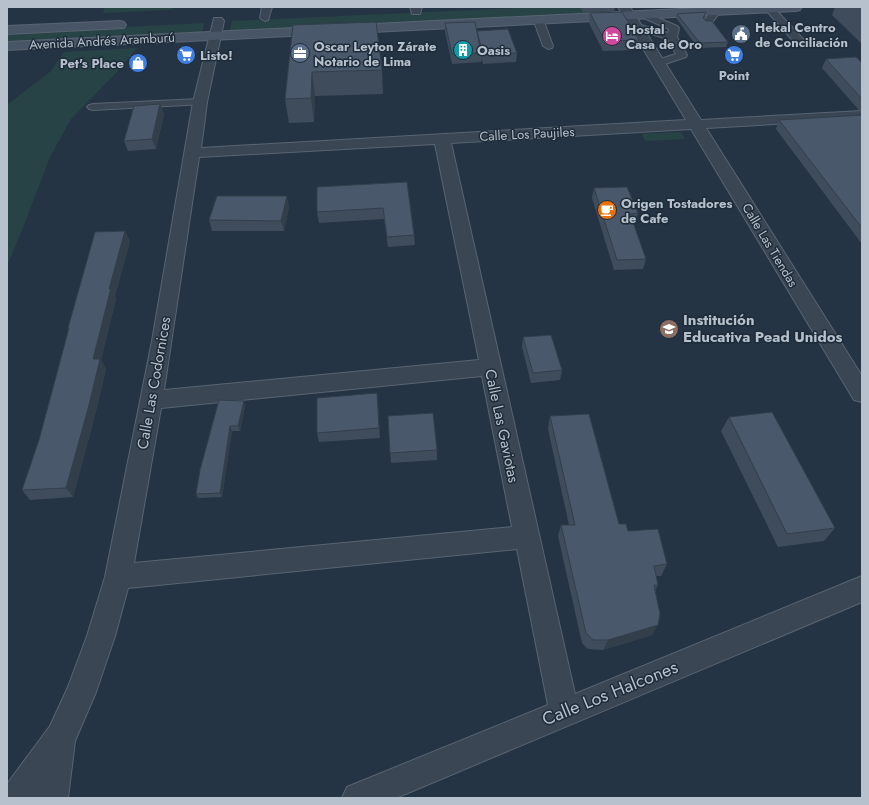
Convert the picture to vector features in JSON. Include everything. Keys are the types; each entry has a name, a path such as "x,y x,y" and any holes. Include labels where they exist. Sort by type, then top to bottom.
{"main road":[{"name":"Avenida Andrés Aramburú","path":"7,46 212,26 538,19 632,12 716,11 796,7"},
{"path":"400,12 416,9 431,11"},
{"path":"249,19 266,13 281,18"},
{"name":"Avenida Andrés Aramburú","path":"212,26 234,20"},
{"name":"Avenida Andrés Aramburú","path":"7,30 135,25"}],"street":[{"name":"Calle Las Tiendas","path":"632,12 637,27 658,63 862,394"},
{"name":"Calle Las Codornices","path":"16,798 61,737 81,692 101,636 118,577 152,400 212,26"},
{"name":"Calle Los Paujiles","path":"192,154 862,115"},
{"name":"Calle Las Gaviotas","path":"442,139 564,712"},
{"path":"152,400 490,367"},
{"path":"118,577 526,537"},
{"name":"Calle Los Halcones","path":"358,798 862,589"},
{"name":"Calle Las Codornices","path":"52,798 61,737"}],"lane":[{"path":"770,8 800,42"},
{"path":"708,22 716,11"},
{"path":"632,12 673,33 682,55 658,63"},
{"path":"538,19 548,46"},
{"path":"637,27 673,33"},
{"path":"93,107 200,102"}],"green space":[{"path":"105,7 176,7 170,10 103,13"},
{"path":"537,7 599,7 601,13 229,32 232,21"},
{"path":"204,23 202,33 7,43 7,33"},
{"path":"137,48 115,74 71,119 50,157 7,266 7,105 51,71 64,52"},
{"path":"681,132 685,139 645,141 642,134"}],"building":[{"path":"622,12 639,40 605,41 590,13"},
{"path":"706,12 703,18 706,21 712,21 728,42 700,43 677,14"},
{"path":"376,22 382,70 312,72 311,98 285,99 293,25"},
{"name":"Oasis","path":"475,22 481,53 452,54 445,23"},
{"path":"508,29 517,53 483,54 477,31"},
{"path":"856,57 862,63 862,99 826,59"},
{"path":"160,104 152,139 124,141 134,106"},
{"path":"862,115 862,228 779,120"},
{"path":"407,182 414,235 387,237 383,208 317,212 317,187"},
{"path":"627,187 638,213 630,214 646,259 617,260 594,188"},
{"path":"217,196 287,196 281,221 209,220"},
{"path":"125,231 109,289 111,288 93,359 100,359 66,488 22,490 39,440 95,232"},
{"path":"551,335 562,370 533,373 523,337"},
{"path":"377,393 379,428 317,433 317,398"},
{"path":"219,400 244,401 238,426 230,426 220,493 196,494 200,470"},
{"path":"772,412 835,528 787,534 729,417"},
{"path":"433,413 437,450 390,453 388,416"},
{"path":"589,414 619,524 626,524 628,531 658,529 667,564 654,566 658,585 654,585 660,614 658,625 608,640 593,640 586,633 561,525 575,525 550,416"}],"place":[{"name":"Hekal Centro de Conciliación","path":"741,34"},
{"name":"Hostal Casa de Oro","path":"612,36"},
{"name":"Oasis","path":"463,50"},
{"name":"Oscar Leyton Zárate Notario de Lima","path":"300,53"},
{"name":"Listo!","path":"186,55"},
{"name":"Point","path":"734,55"},
{"name":"Pet's Place","path":"138,63"},
{"name":"Origen Tostadores de Cafe","path":"607,210"},
{"name":"Institución Educativa Pead Unidos","path":"669,329"}]}
